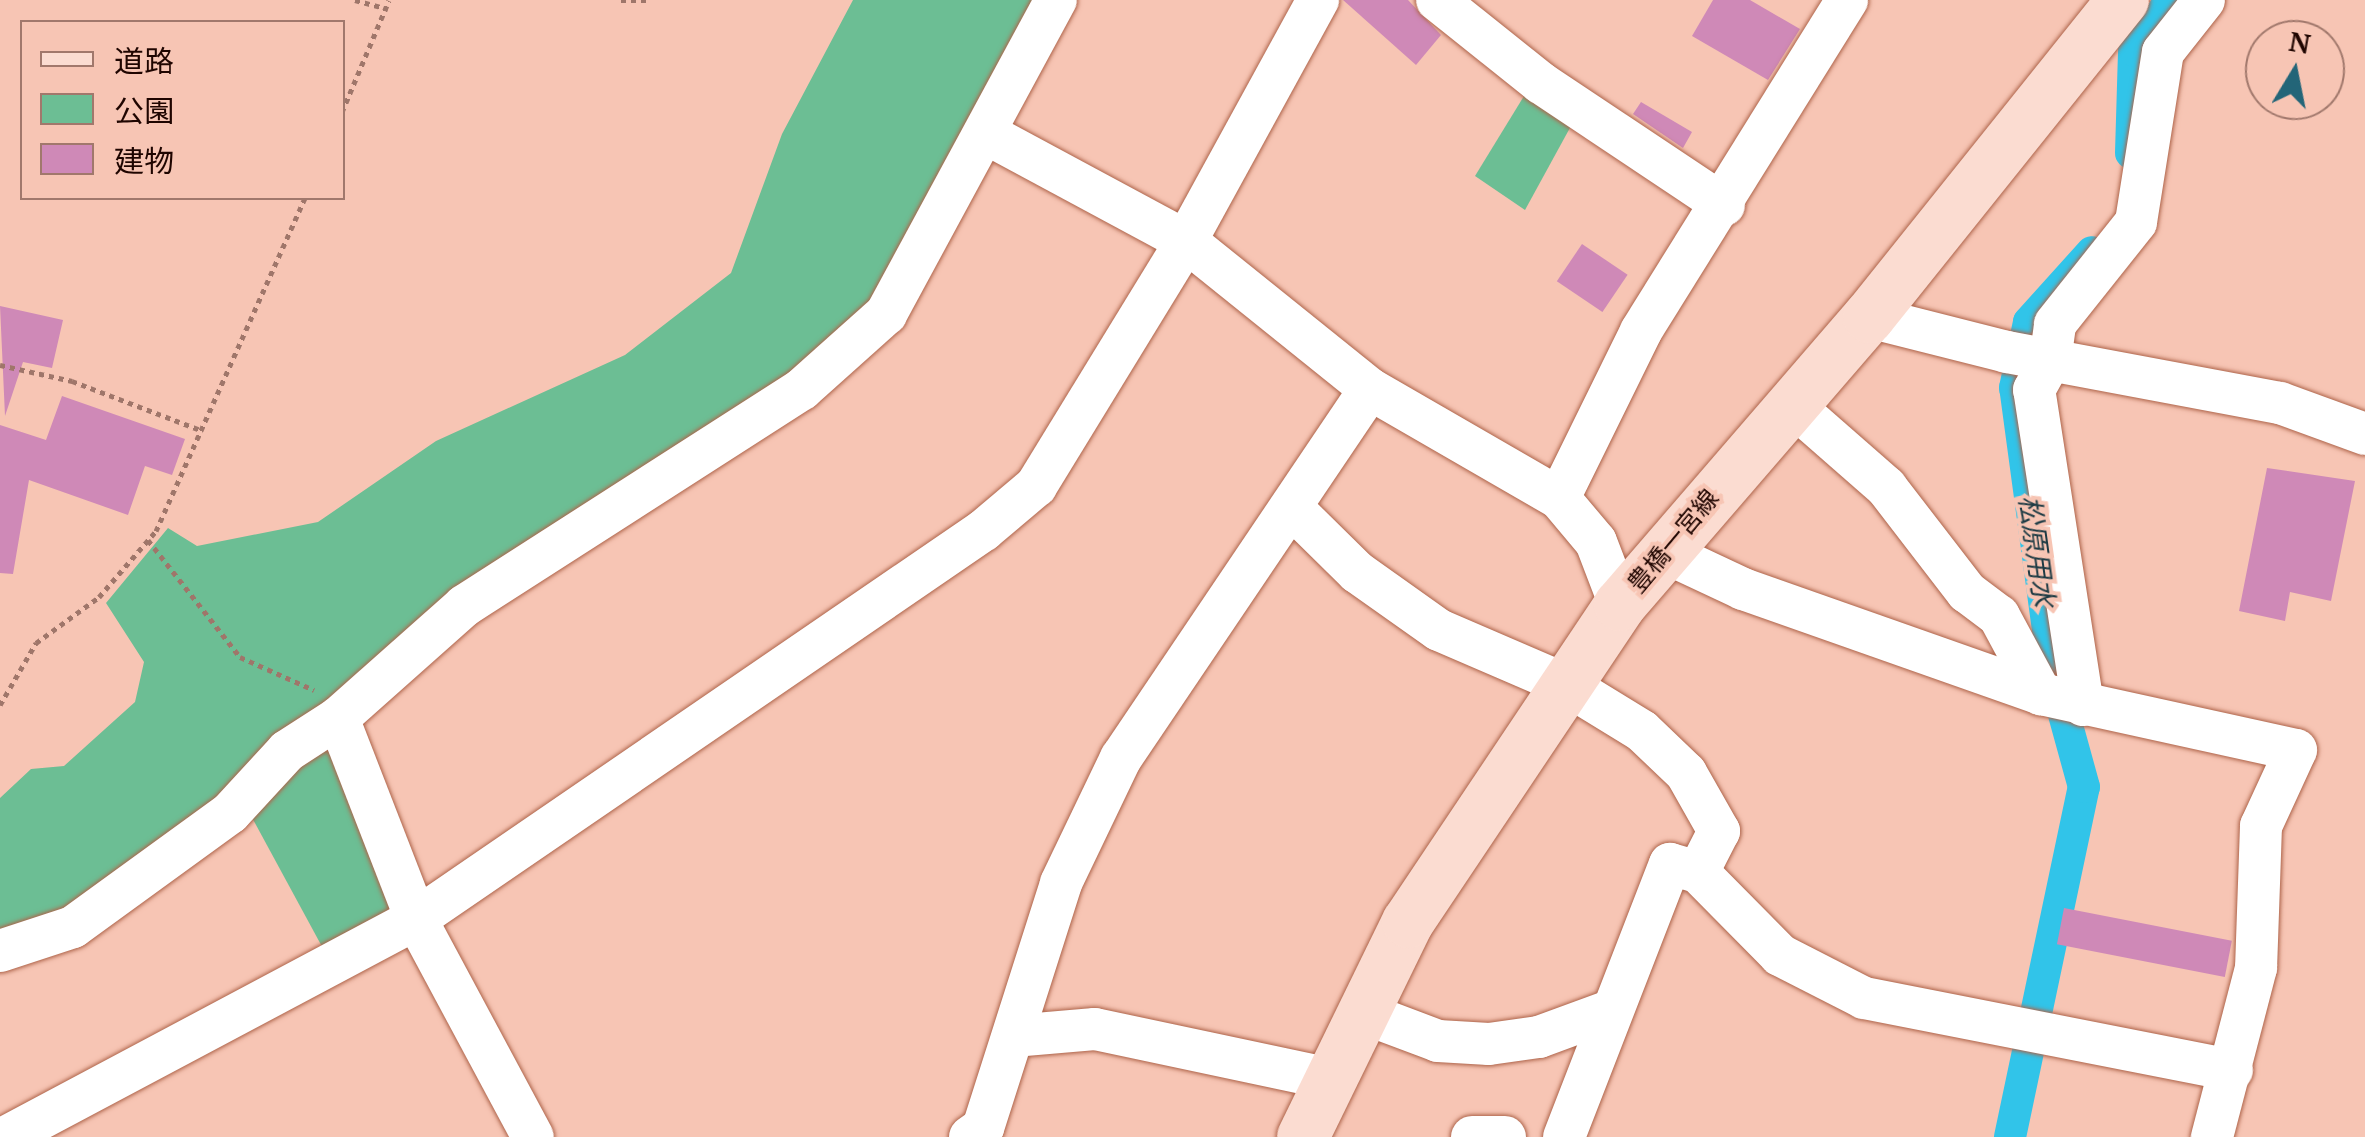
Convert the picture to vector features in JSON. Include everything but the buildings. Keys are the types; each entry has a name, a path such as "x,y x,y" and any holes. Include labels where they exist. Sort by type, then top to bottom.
{"main road":[{"name":"豊橋一宮線","path":"1302,1137 1326,1078 1472,814 1620,605 1790,402 1869,316 2123,0"}],"street":[{"path":"0,951 73,927 230,812 287,750 338,718 464,606 802,388 886,314 987,134 1056,0"},
{"path":"16,1134 416,919 984,530 1036,486 1186,241 1318,0"},
{"path":"1437,0 1541,83 1724,205"},
{"path":"1559,498 1642,331 1724,205 1847,0"},
{"path":"2062,699 2031,357 2136,222 2163,52 2204,0"},
{"path":"987,134 1186,241 1370,389 1559,498 1596,542 1620,605"},
{"path":"1869,316 2031,357 2280,403 2365,434"},
{"path":"970,1137 983,1128 1061,883 1122,758 1370,389"},
{"path":"1790,402 1886,487 1967,592 1999,616 2062,699"},
{"path":"1291,507 1357,572 1439,630 1567,685 1642,731 1686,773 1719,831 1698,872"},
{"path":"1664,552 1743,589 2062,699 2296,750 2261,826 2256,968 2212,1137"},
{"path":"338,718 416,919 534,1137"},
{"path":"1564,1137 1607,1012 1670,864 1698,872 1780,955 1864,998 2232,1070"},
{"path":"1361,1012 1438,1041 1488,1044 1539,1037 1607,1012"},
{"path":"1013,1036 1095,1029 1326,1078"},
{"path":"1472,1137 1505,1137"}],"path":[{"path":"355,0 388,8"},
{"path":"345,105 392,0"},
{"path":"621,0 649,0"},
{"path":"1,700 36,643 99,597 148,540 203,431 304,200"},
{"path":"0,365 72,381 203,431"},
{"path":"148,540 240,657 261,672 309,684 338,718"}],"green space":[{"path":"853,0 1040,0 868,316 86,902 0,937 0,798 31,769 64,766 135,702 144,662 106,603 168,528 197,546 318,522 436,441 625,355 731,273 782,134"},
{"path":"1532,83 1577,115 1525,210 1475,176"},
{"path":"328,743 398,914 326,954 250,814 288,760"}],"waterway":[{"name":"松原用水","path":"2131,153 2134,51 2171,0"},
{"name":"松原用水","path":"2010,1137 2084,787 2055,682 2015,388 2029,322 2092,252"}]}
